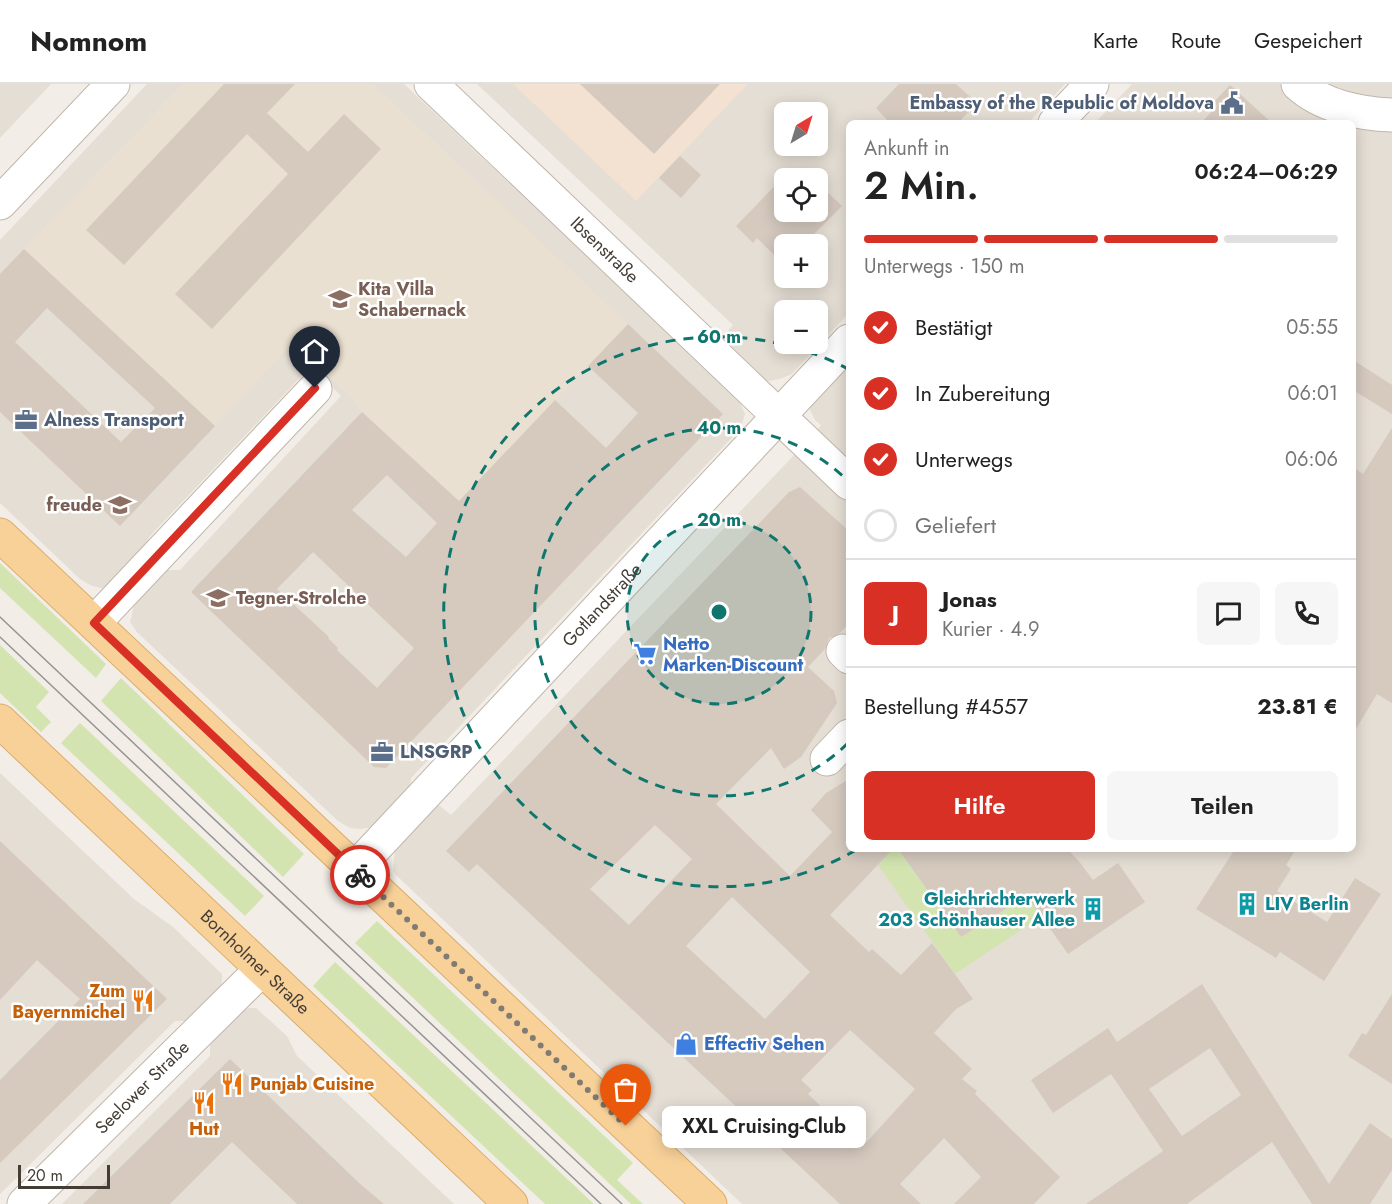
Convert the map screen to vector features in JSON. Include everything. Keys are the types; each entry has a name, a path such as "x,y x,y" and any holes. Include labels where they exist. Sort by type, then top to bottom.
{"main road":[{"path":"0,535 710,1204"},
{"name":"Bornholmer Straße","path":"0,721 511,1204"}],"street":[{"path":"0,203 113,84"},
{"name":"Ibsenstraße","path":"431,84 846,480"},
{"path":"1058,120 1092,84"},
{"path":"1298,84 1309,95 1349,109 1392,116"},
{"name":"Gotlandstraße","path":"354,870 846,344"},
{"path":"94,623 315,388"},
{"path":"826,759 846,739"},
{"name":"Seelower Straße","path":"24,1204 262,969"}],"shaded area":[{"path":"0,84 51,84 0,138"},
{"path":"147,84 404,84 739,400 745,414 740,429 411,778 410,793 373,827 350,828 338,821 137,632 130,622 135,602 163,570 180,570 341,396 311,366 149,537 146,555 110,587 101,588 80,579 0,503 0,240"},
{"name":"Kita Villa Schabernack","path":"183,84 373,84 628,324 459,501 362,412 354,400 293,343 215,426 24,249"},
{"path":"477,84 1065,84 1031,120 846,120 846,316 828,335 828,300 774,300 774,354 811,354 792,374 769,381 758,378 719,341 733,325"},
{"path":"513,84 748,84 636,201"},
{"path":"1132,84 1280,84 1302,104 1335,120 1098,120"},
{"path":"1324,84 1392,84 1392,102 1364,100"},
{"path":"1356,125 1392,130 1392,1204 742,1204 395,874 393,870 395,850 436,805 451,815 795,454 846,495 846,852 1356,852"},
{"path":"840,365 846,371 846,464 814,435 821,425 815,420 810,410 812,398"},
{"path":"0,773 134,899 173,927 222,974 222,982 218,992 190,1021 175,1021 0,1194"},
{"path":"256,1008 287,1036 297,1056 454,1204 62,1204 210,1056 210,1042 237,1013"}],"green space":[{"path":"0,563 106,664 96,678 0,588"},
{"path":"0,645 49,692 36,707 51,722 41,732 0,693"},
{"path":"121,678 304,854 283,877 101,701"},
{"path":"80,723 264,896 245,916 61,743"},
{"path":"889,852 900,852 961,937 1027,896 1042,916 955,974 878,865"},
{"path":"377,921 633,1163 617,1180 643,1204 631,1204 355,943"},
{"path":"335,962 594,1204 545,1204 313,986"}],"building":[{"path":"224,84 295,84 267,113 308,152 344,114 381,149 212,329 175,294 288,174 247,134 124,265 86,230"},
{"path":"580,84 720,84 654,154"},
{"path":"899,84 956,84 977,103 961,120 887,120 876,108"},
{"name":"Embassy of the Republic of Moldova","path":"1230,85 1269,120 1204,120 1217,106 1213,103"},
{"path":"680,156 701,175 681,198 659,178"},
{"path":"774,187 774,222 826,222 814,234 774,234 774,255 757,238 753,243 736,226"},
{"path":"828,193 842,206 828,220"},
{"path":"24,249 215,426 120,526 0,412 0,274","holes":["47,308 155,408 121,442 15,342"]},
{"path":"628,324 723,414 386,768 374,767 191,592 362,412 459,501 555,400 606,448 638,413 588,366","holes":["387,475 437,523 406,557 352,510","313,552 414,648 377,688 337,650 338,648 329,637 277,589"]},
{"path":"1356,362 1392,385 1392,414 1356,392"},
{"path":"1392,428 1392,703 1377,694 1356,729 1356,469 1363,474"},
{"path":"800,487 846,528 846,626 840,633 829,638 825,649 808,667 834,691 837,703 801,757 784,769 771,748 716,804 790,876 832,832 811,810 826,793 846,781 846,852 890,852 830,915 869,952 872,949 901,975 932,943 973,999 956,1009 934,1033 972,1069 962,1079 977,1091 975,1094 1060,1177 1034,1204 954,1204 981,1177 944,1138 900,1184 921,1204 840,1204 477,864 469,872 446,851 789,492","holes":["655,825 692,859 629,925 590,889","732,897 810,972 765,1019 686,946","850,1030 915,1089 863,1146 808,1094 812,1090 801,1080"]},
{"path":"0,841 167,999 0,1163 0,1080 80,999 37,960 0,1000"},
{"path":"900,852 1070,852 1093,880 1118,863 1145,902 1068,954 1027,896 961,937"},
{"name":"LIV Berlin","path":"1233,852 1294,852 1286,865 1291,869 1277,891 1327,922 1355,878 1381,894 1324,981 1280,952 1276,958 1196,909"},
{"path":"1202,984 1329,1184 1370,1123 1392,1139 1392,1170 1370,1204 1312,1204 1272,1142 1187,1204 1086,1204 1163,1151 1111,1074 1053,1113 1031,1080 1108,1028 1117,1042","holes":["1210,1048 1241,1095 1182,1136 1149,1089"]},
{"path":"1392,994 1392,1084 1348,1056 1362,1033 1366,1035"},
{"path":"230,1059 359,1183 384,1204 297,1204 232,1142 170,1204 83,1204"}],"tram line":[{"path":"0,617 622,1204"},
{"path":"0,637 601,1204"}],"way so far":[{"path":"360,875 626,1126"}],"place":[{"name":"Embassy of the Republic of Moldova","path":"1232,103"},
{"name":"Kita Villa Schabernack","path":"340,299"},
{"name":"Alness Transport","path":"26,420"},
{"name":"freude","path":"120,505"},
{"name":"Tegner-Strolche","path":"218,598"},
{"name":"Netto Marken-Discount","path":"645,654"},
{"name":"LNSGRP","path":"382,752"},
{"name":"LIV Berlin","path":"1247,904"},
{"name":"Gleichrichterwerk 203 Schönhauser Allee","path":"1093,909"},
{"name":"Zum Bayernmichel","path":"143,1001"},
{"name":"Effectiv Sehen","path":"686,1044"},
{"name":"Punjab Cuisine","path":"232,1084"},
{"name":"Hut","path":"204,1103"},
{"name":"XXL Cruising-Club","path":"626,1126"}],"route":[{"path":"315,388 94,623 360,875"}]}
